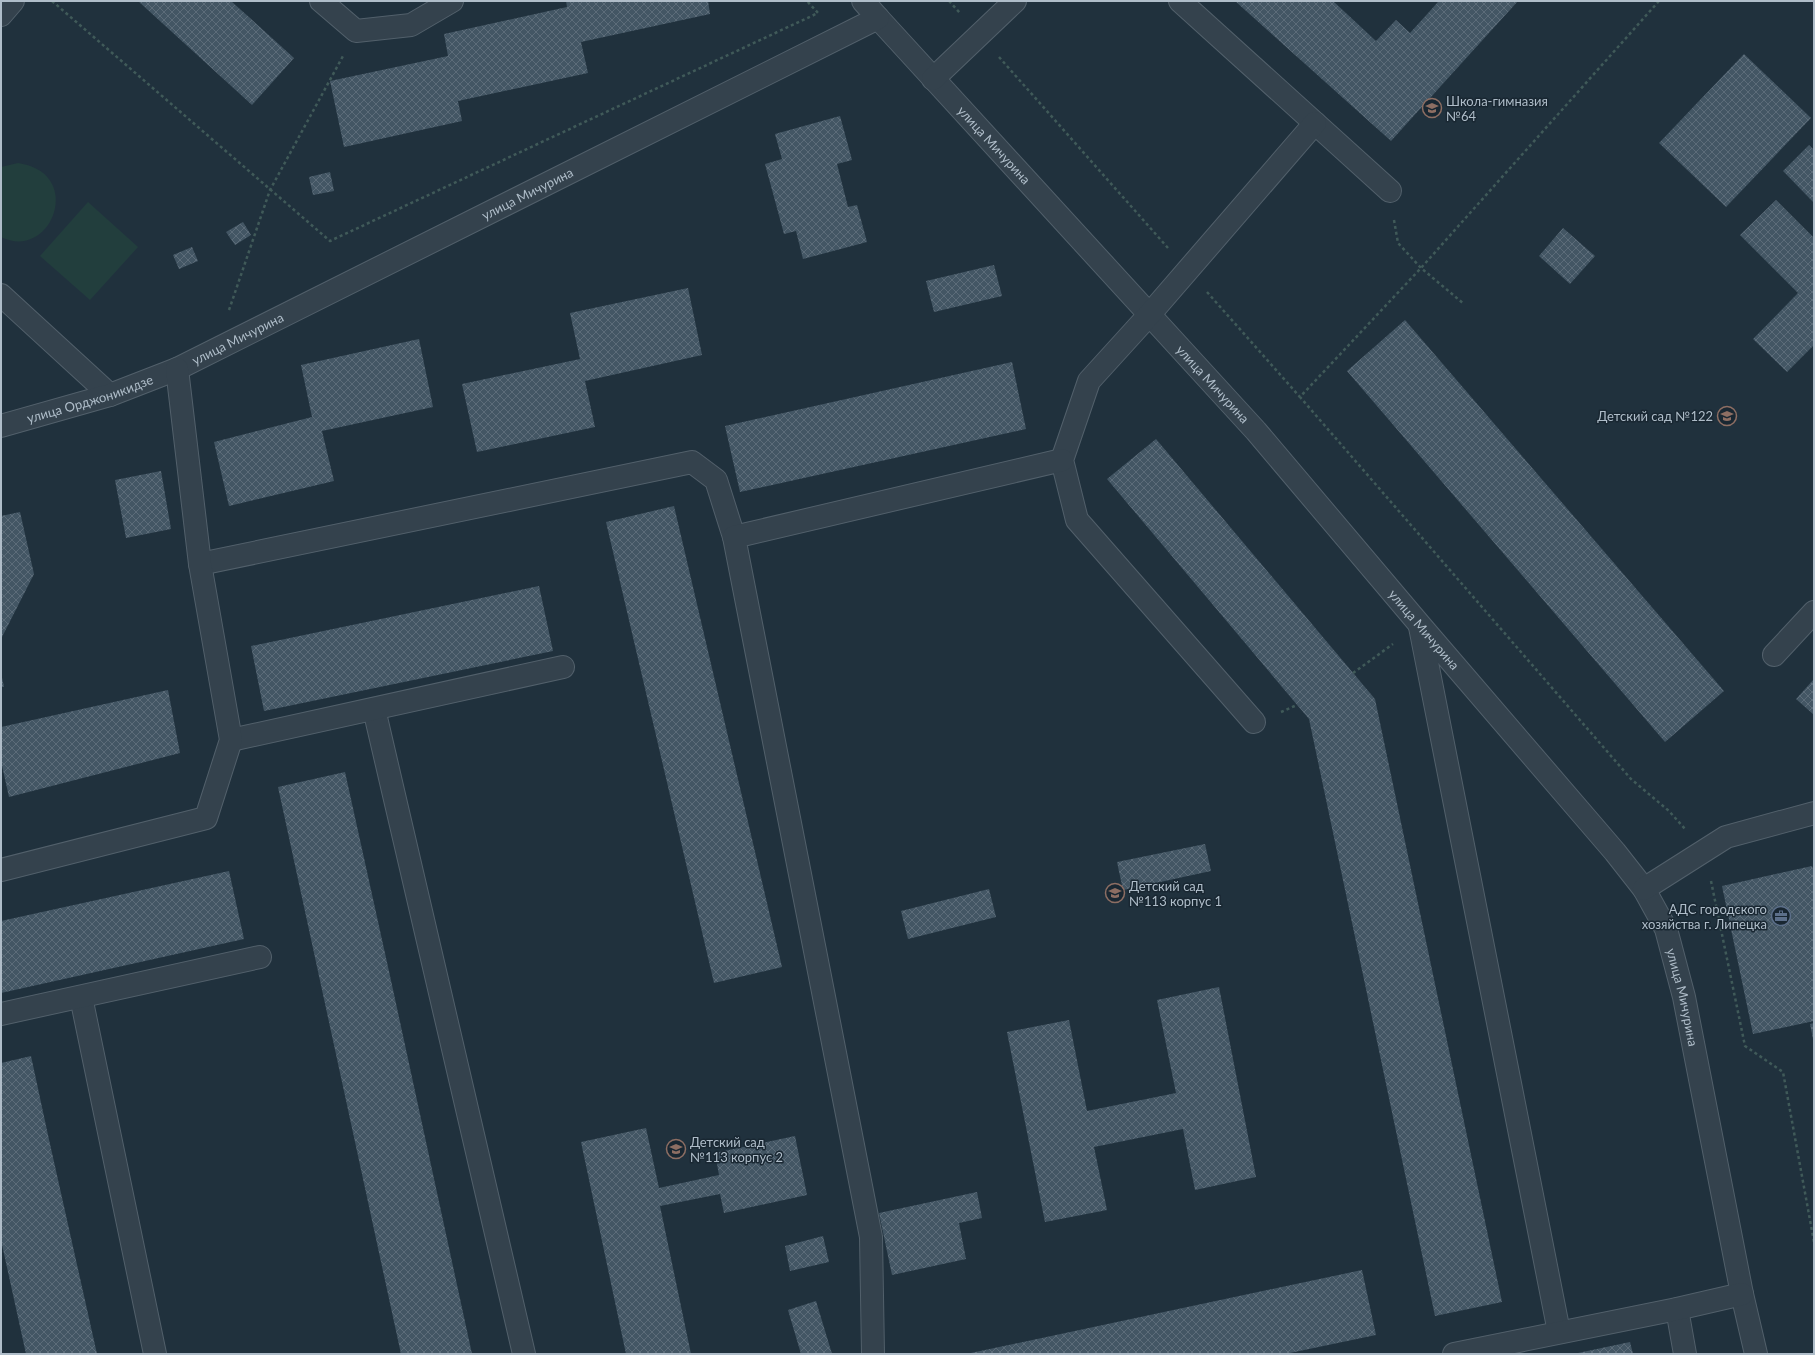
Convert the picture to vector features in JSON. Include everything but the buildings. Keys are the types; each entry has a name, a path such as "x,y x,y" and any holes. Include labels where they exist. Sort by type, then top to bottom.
{"street":[{"path":"1,15 13,1"},
{"path":"321,1 356,31 412,25 452,1"},
{"name":"улица Мичурина","path":"863,1 1256,431 1615,852 1644,889 1666,929 1684,997 1742,1294 1756,1354"},
{"path":"933,79 1015,1"},
{"path":"1180,1 1390,191"},
{"name":"улица Мичурина","path":"177,369 878,18"},
{"path":"1254,722 1077,520 1062,460 1089,381 1149,315 1315,123"},
{"path":"1,295 110,395"},
{"path":"1,870 206,818 231,740 200,564 177,369"},
{"name":"улица Орджоникидзе","path":"1,426 110,395 177,369"},
{"path":"734,537 1062,460"},
{"path":"200,564 692,462 716,480 734,537 871,1237 873,1354"},
{"path":"1774,655 1814,612"},
{"path":"1420,625 1560,1332"},
{"path":"231,740 563,667"},
{"path":"374,709 524,1354"},
{"path":"1644,889 1705,852 1726,837 1814,813"},
{"path":"1,1014 260,957"},
{"path":"81,997 155,1354"},
{"path":"1454,1354 1678,1309 1742,1294"},
{"path":"1678,1309 1685,1354"}],"path":[{"path":"52,1 330,241 818,13 807,1"},
{"path":"949,1 1300,396 1631,780 1669,811 1705,852 1745,1046 1783,1072 1814,1242"},
{"path":"1300,396 1421,268 1659,1"},
{"path":"215,350 270,190 356,31"},
{"path":"1390,191 1398,243 1421,268 1464,304"},
{"path":"1353,673 1420,625"}],"green space":[{"path":"18,163 39,170 51,182 56,197 54,213 46,227 34,237 19,241 1,237 1,167"},
{"path":"88,202 138,247 90,300 40,256"}],"place":[{"name":"Школа-гимназия №64","path":"1432,108"},
{"name":"Детский сад №122","path":"1727,416"},
{"name":"Детский сад №113 корпус 1","path":"1115,893"},
{"name":"АДС городского хозяйства г. Липецка","path":"1781,916"},
{"name":"Детский сад №113 корпус 2","path":"676,1149"}]}
